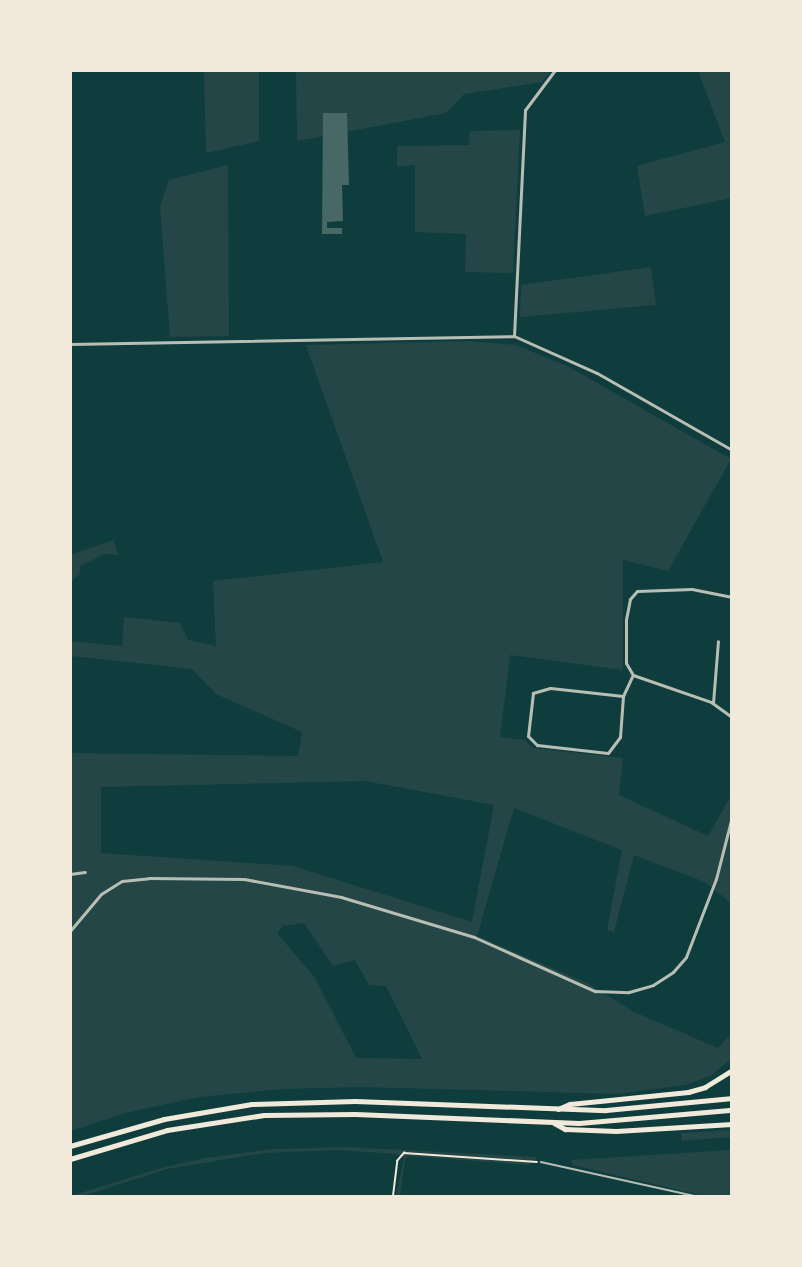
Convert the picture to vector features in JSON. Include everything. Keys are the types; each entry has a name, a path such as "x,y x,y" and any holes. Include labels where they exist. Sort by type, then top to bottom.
{"highway":[{"path":"553,1111 570,1104 688,1092 705,1087 732,1070"},
{"path":"70,1146 164,1119 252,1104 355,1101 553,1111 652,1108 732,1098"},
{"path":"70,1159 167,1130 264,1115 354,1114 553,1122 649,1120 732,1110"},
{"path":"553,1122 565,1129 616,1131 732,1124"}],"street":[{"path":"514,336 525,110 555,70"},
{"path":"70,344 514,336 597,373 732,450"},
{"path":"732,597 692,588 637,591 630,599 626,620 626,663 633,675 713,703 732,717"},
{"path":"713,703 718,641"},
{"path":"623,696 550,688 533,693 528,736 537,745 608,753 620,737 623,696 633,675"},
{"path":"70,931 101,894 122,881 148,878 244,879 341,897 474,937 594,991 629,992 653,985 673,972 686,957 716,879 732,816"},
{"path":"70,874 85,872"}],"lane":[{"path":"541,1162 694,1197"}],"path":[{"path":"393,1197 397,1161 405,1154 541,1162"}],"shaded area":[{"path":"204,71 259,71 259,141 206,153"},
{"path":"296,71 551,71 542,82 464,94 446,113 297,141"},
{"path":"698,71 731,71 731,198 645,216 637,166 725,142"},
{"path":"520,130 513,273 465,272 466,234 415,232 415,165 397,167 397,146 469,145 470,131"},
{"path":"228,165 229,336 170,337 160,206 169,180"},
{"path":"651,267 656,305 520,317 521,285"},
{"path":"468,341 516,345 569,367 731,459 668,571 623,560 623,670 510,655 500,737 524,740 533,748 623,758 619,795 708,836 731,796 731,903 705,882 634,855 614,932 607,930 622,850 514,808 477,936 587,983 634,1012 718,1048 731,1034 731,1059 712,1075 686,1085 618,1094 361,1087 281,1089 199,1097 125,1113 71,1131 71,753 298,756 302,732 216,694 192,669 71,656 70,641 122,646 124,617 180,623 188,640 216,646 213,581 383,562 306,345","holes":["365,781 494,805 472,922 293,866 101,853 101,787","304,923 333,966 355,960 369,985 386,986 422,1059 356,1058 315,978 277,933 283,926"]},
{"path":"113,540 119,555 104,554 80,566 80,574 71,582 71,555"},
{"path":"731,1130 731,1137 682,1141 681,1133"},
{"path":"346,1147 538,1157 529,1165 409,1156 405,1159 400,1196 396,1196 404,1158 396,1154 336,1150 263,1153 167,1169 83,1196 71,1196 161,1168 206,1158 273,1149"},
{"path":"731,1150 731,1196 704,1196 573,1165 571,1160"}],"building":[{"path":"323,113 347,113 349,185 342,185 343,221 327,222 327,228 342,228 342,234 322,234"}]}
